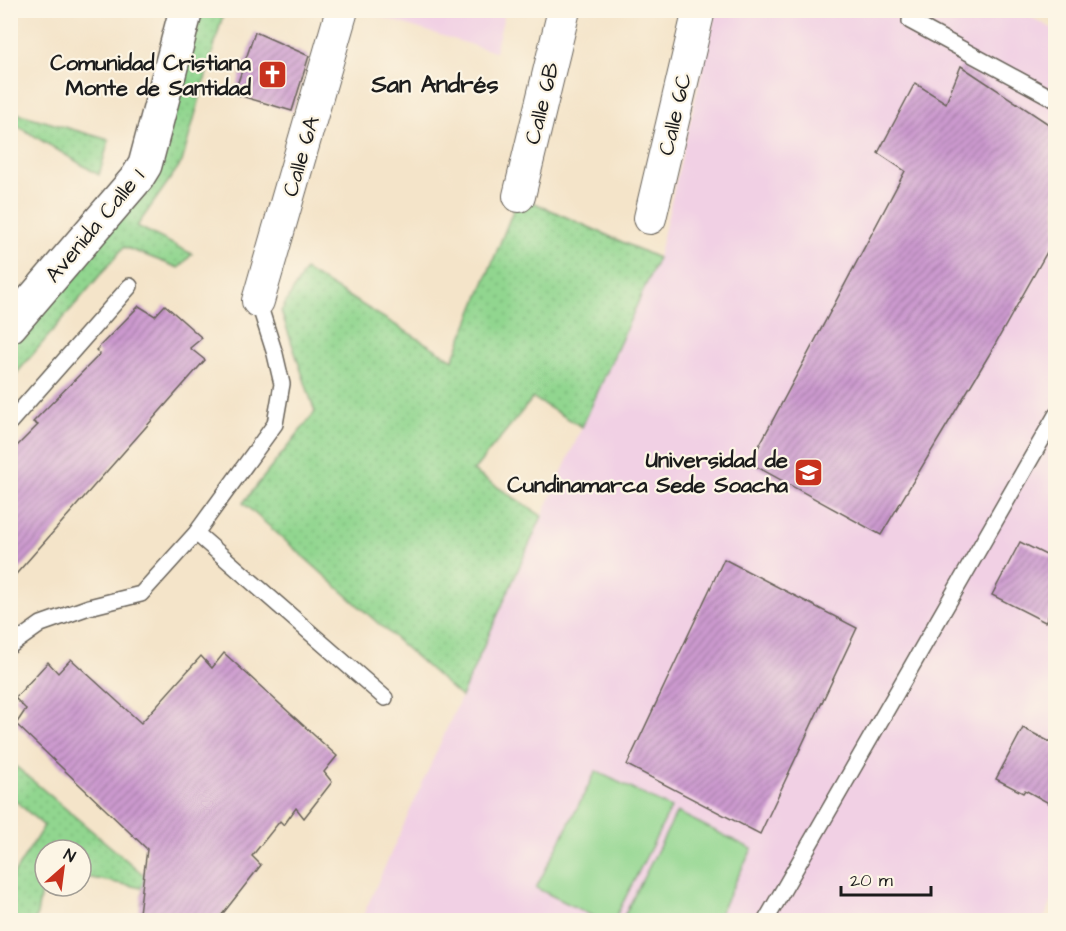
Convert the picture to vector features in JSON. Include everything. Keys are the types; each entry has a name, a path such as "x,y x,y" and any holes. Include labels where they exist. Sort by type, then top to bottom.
{"main road":[{"name":"Avenida Calle 1","path":"10,326 137,178 145,165 186,10"}],"street":[{"name":"Calle 6A","path":"258,301 342,10"},
{"name":"Calle 6B","path":"519,196 564,10"},
{"name":"Calle 6C","path":"650,218 699,10"}],"lane":[{"path":"910,21 1056,100"},
{"path":"10,422 130,286"},
{"path":"10,646 41,624 89,607 141,594 196,534 275,424 282,384 258,301"},
{"path":"766,921 1056,415"},
{"path":"196,534 385,698"}],"path":[{"path":"10,15 12,10"}],"shaded area":[{"path":"368,10 505,11 495,52 368,13"},
{"name":"Universidad de Cundinamarca Sede Soacha","path":"716,11 1019,11 1055,30 1056,893 1043,920 361,920 658,258"}],"green space":[{"path":"200,11 224,11 182,162 137,226 192,254 179,268 124,247 11,380 11,340 160,163"},
{"path":"10,111 109,140 99,175 11,122"},
{"path":"519,196 658,258 582,427 533,398 473,471 542,516 461,697 243,503 315,412 281,311 305,270 453,360"},
{"path":"13,764 197,920 193,920 142,888 93,878 93,838 36,838 44,826 11,797"},
{"path":"596,771 671,808 614,920 601,920 536,888"},
{"path":"677,812 752,849 716,920 622,920"},
{"path":"33,843 33,898 40,898 36,920 11,920 10,880"}],"building":[{"name":"Comunidad Cristiana Monte de Santidad","path":"255,32 309,56 292,111 234,94"},
{"path":"961,66 1056,129 1056,236 989,355 881,535 750,463 905,171 878,153 915,83 946,103"},
{"path":"165,305 202,338 190,348 205,360 10,581 10,453 38,425 33,422 100,354 96,350 139,306 155,316"},
{"path":"1020,542 1056,560 1056,602 1045,622 992,595"},
{"path":"724,559 857,628 760,834 627,765"},
{"path":"224,653 337,756 324,772 332,782 304,818 296,808 284,825 280,821 252,856 261,865 217,921 138,921 147,849 16,724 26,709 15,698 48,662 58,673 71,659 141,723 201,656 212,668"},
{"path":"1023,728 1056,745 1056,807 1025,790 1023,793 996,779"}],"place":[{"name":"Comunidad Cristiana Monte de Santidad","path":"272,75"},
{"name":"Universidad de Cundinamarca Sede Soacha","path":"809,472"}],"district":[{"name":"San Andrés","path":"435,84"}]}
